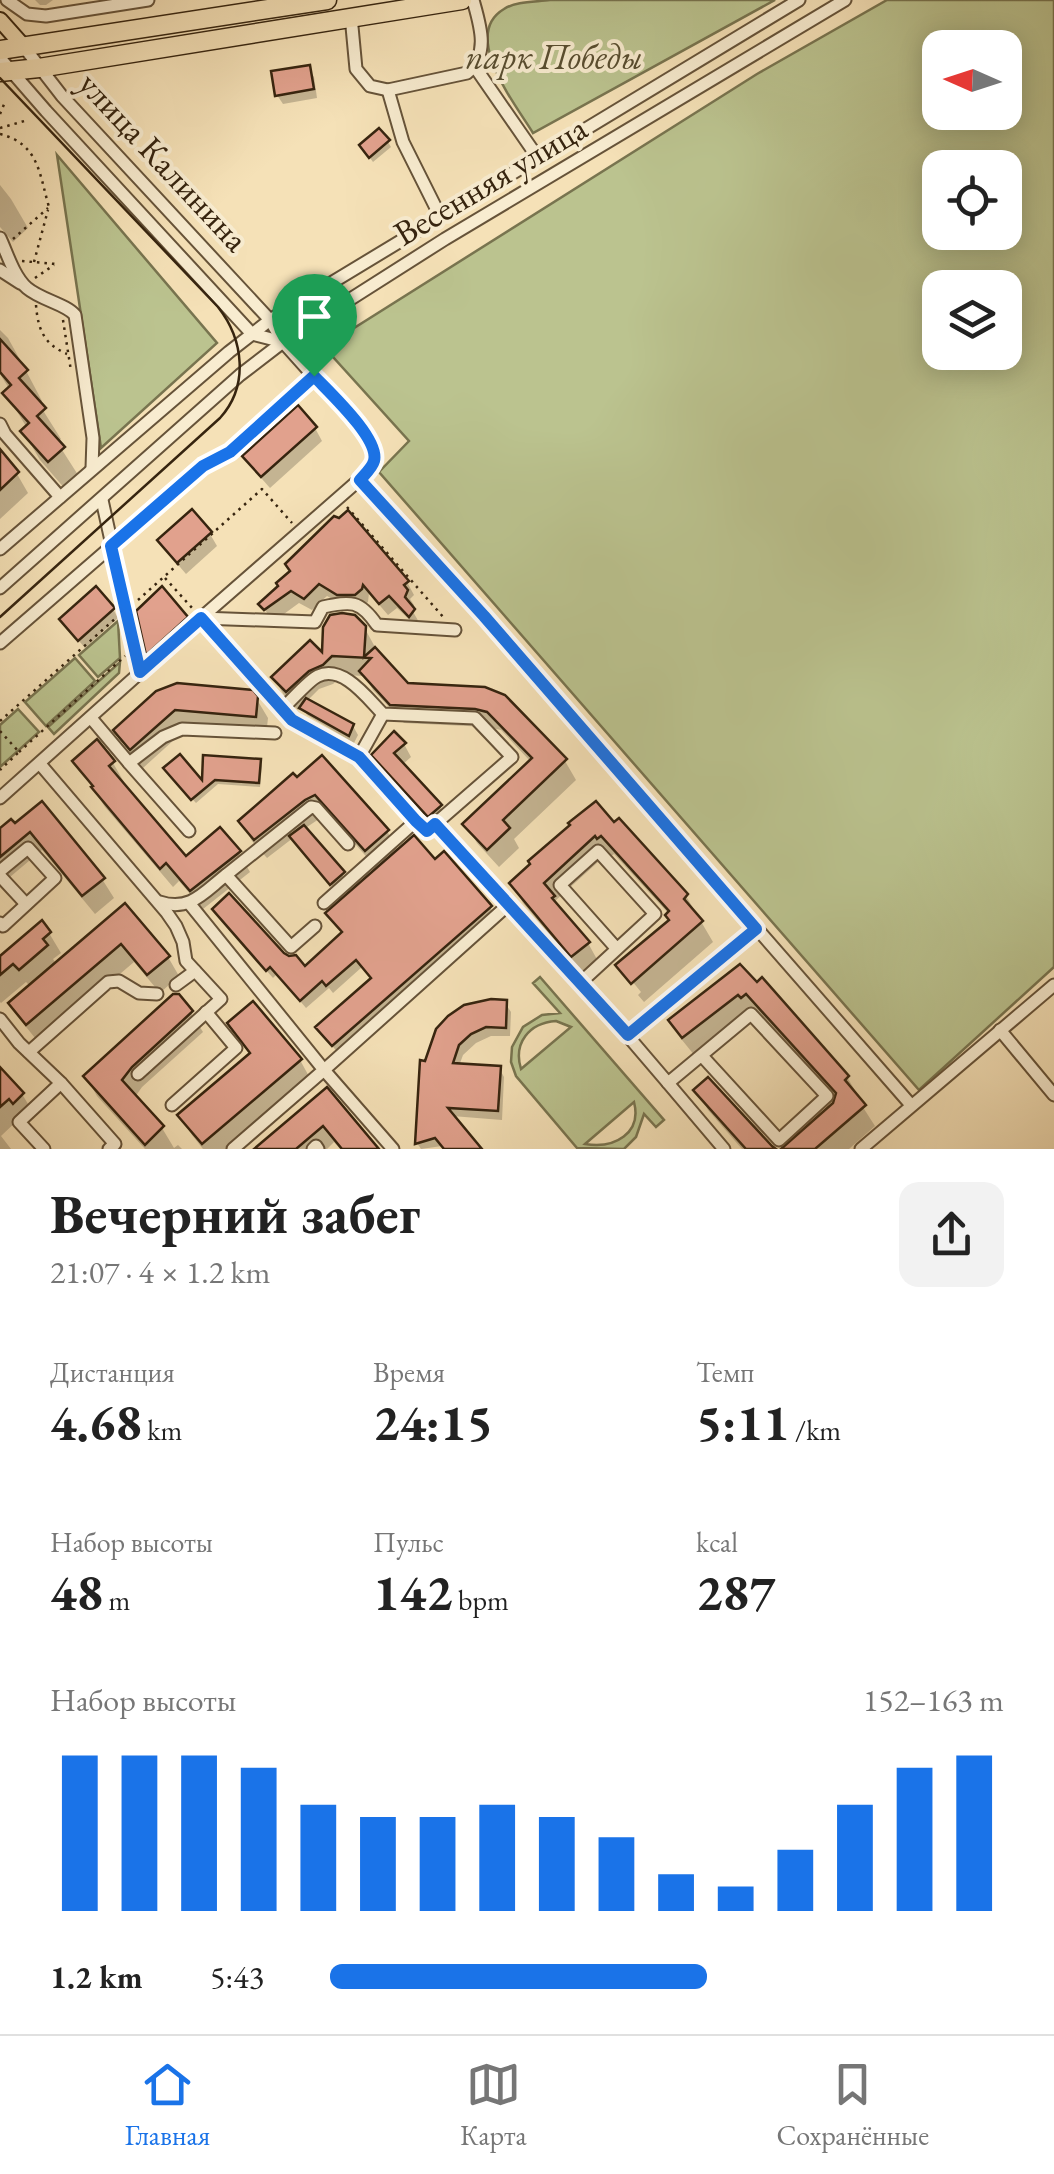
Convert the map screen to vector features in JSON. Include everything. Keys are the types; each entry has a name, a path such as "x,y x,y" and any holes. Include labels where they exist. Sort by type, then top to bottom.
{"highway":[{"path":"0,50 281,3 327,0"},
{"path":"4,67 40,68 462,0"}],"main road":[{"name":"улица Калинина","path":"0,20 24,47"}],"street":[{"path":"6,0 27,14 46,16 76,6 148,0"},
{"path":"351,16 356,69 370,86 388,90 467,73 475,66 483,46 473,0"},
{"name":"Весенняя улица","path":"0,549 270,320 799,0"},
{"name":"Весенняя улица","path":"0,588 240,375 283,342 446,239 844,0"},
{"name":"улица Калинина","path":"24,47 62,96 270,320 283,342 368,437 375,449 374,465 360,480"},
{"path":"475,66 538,158"},
{"name":"улица Калинина","path":"4,67 252,334"},
{"path":"388,90 402,142 440,216"},
{"path":"2,242 29,282 53,304 68,306 75,314 92,438 92,468"},
{"path":"0,270 29,282"},
{"path":"252,334 283,342"},
{"path":"0,643 203,466 230,452 314,376"},
{"path":"2,432 60,496"},
{"path":"0,798 360,480 912,1105"},
{"path":"102,500 140,672"},
{"path":"201,618 315,622 323,607 346,602 366,608 378,625 455,630"},
{"path":"201,618 282,709 292,720 359,757 427,831 512,758 474,718 383,714 348,680 335,674 318,676 282,709"},
{"path":"359,757 383,714"},
{"path":"90,718 190,831"},
{"path":"129,763 182,728 275,733"},
{"path":"40,764 176,926 186,961 220,999 138,1074"},
{"path":"155,899 174,906 189,904 311,807 348,844"},
{"path":"324,903 416,821"},
{"path":"435,824 628,1035 724,1149"},
{"path":"0,922 3,926 56,878 28,848 0,874 26,904"},
{"path":"579,984 655,914 598,851 560,886 617,948"},
{"path":"226,875 291,947 315,926"},
{"path":"189,904 392,1149"},
{"path":"234,1149 508,905"},
{"path":"628,1035 756,929"},
{"path":"176,985 195,971"},
{"path":"29,1052 108,982 119,981 138,993 157,994"},
{"path":"861,1149 1054,985"},
{"path":"172,1105 236,1048 206,1012"},
{"path":"668,1083 751,1014 827,1096 779,1140 702,1056"},
{"path":"0,1020 115,1144 109,1149"},
{"path":"1000,1030 1054,1095"},
{"path":"44,1149 19,1122 61,1083"}],"path":[{"path":"0,114 6,102"},
{"path":"0,131 28,120"},
{"path":"0,131 16,138 32,153 50,206 34,262"},
{"path":"2,242 50,206"},
{"path":"11,260 56,263 29,282"},
{"path":"36,299 46,340 68,354 60,306"},
{"path":"0,722 262,489 300,532"},
{"path":"343,502 455,630"},
{"path":"164,577 201,618"},
{"path":"0,770 135,647"},
{"path":"0,731 19,752"}],"green space":[{"name":"парк Победы","path":"550,0 775,0 533,133 496,70 488,35 492,21 509,6"},
{"path":"887,0 1054,0 1054,967 919,1090 379,472 409,441 324,347 757,74"},
{"path":"57,155 217,343 101,448"},
{"path":"118,621 120,658 98,677 79,655"},
{"path":"75,658 95,681 46,726 25,702"},
{"path":"120,662 119,673 54,734 48,727"},
{"path":"18,709 39,732 0,767 0,725"},
{"path":"540,977 664,1120 656,1127 644,1114 636,1137 624,1149 577,1148 516,1076 511,1062 512,1047 523,1027 542,1015 560,1013 533,983","holes":["556,1021 571,1027 521,1069 519,1051 525,1036 538,1026","634,1102 634,1122 624,1136 606,1144 585,1144"]}],"building":[{"path":"310,65 314,89 275,96 271,71"},
{"path":"379,128 390,140 369,158 359,145"},
{"path":"0,339 28,370 19,378 46,408 37,416 65,447 48,462 20,431 29,423 2,393 11,385 0,372"},
{"path":"298,405 317,427 261,477 242,456"},
{"path":"0,449 19,472 0,490"},
{"path":"192,509 212,532 177,563 157,540"},
{"path":"348,510 409,581 404,585 408,590 405,597 415,609 409,617 389,596 379,604 363,585 355,595 337,595 319,584 304,599 291,591 264,610 258,604 290,571 285,564 334,516 339,518"},
{"path":"96,586 115,608 78,641 59,619"},
{"path":"162,586 188,617 146,655 136,611"},
{"path":"330,615 355,615 366,626 364,657 375,647 408,683 485,687 505,695 567,759 503,820 510,828 487,850 462,824 532,758 487,712 390,705 359,671 371,658 332,656 286,692 271,677 310,640 322,652 323,627"},
{"path":"177,683 253,690 258,696 256,717 175,710 130,750 113,730 156,691"},
{"path":"306,698 354,724 349,736 299,708"},
{"path":"394,731 406,743 394,753 442,805 428,817 371,755"},
{"path":"97,739 115,761 109,766 186,856 220,827 241,851 190,891 166,863 160,869 72,761"},
{"path":"180,754 202,780 203,755 261,759 259,783 215,780 191,800 163,768"},
{"path":"322,755 389,830 365,851 315,795 254,840 238,821 293,773 297,777"},
{"path":"42,801 105,878 82,896 30,832 0,857 0,828 11,819 15,823"},
{"path":"596,801 614,822 619,818 688,894 684,899 703,921 631,984 615,965 669,920 665,915 669,911 601,836 595,836 544,883 590,942 571,957 509,883 568,823"},
{"path":"304,825 345,872 330,885 289,836"},
{"path":"414,835 435,859 444,851 492,906 332,1046 315,1027 371,978 356,960 326,986 322,981 300,1001 270,967 266,971 212,909 229,893 284,953 296,955 305,966 342,932 325,913"},
{"path":"125,903 170,956 147,975 121,944 26,1025 8,1003"},
{"path":"42,920 51,932 43,939 48,945 19,970 13,964 0,975 0,956"},
{"path":"740,964 757,982 762,977 849,1076 845,1080 866,1105 815,1149 781,1149 833,1103 836,1093 746,994 741,998 738,995 682,1038 668,1020"},
{"path":"173,994 179,994 193,1011 122,1080 164,1126 145,1145 83,1076"},
{"path":"507,1000 506,1028 486,1027 471,1034 459,1045 453,1063 501,1066 498,1111 448,1108 482,1149 444,1149 435,1138 415,1144 420,1060 425,1061 436,1029 464,1005"},
{"path":"253,1001 302,1059 202,1144 177,1115 250,1053 227,1023"},
{"path":"0,1067 24,1093 13,1104 9,1099 0,1107"},
{"path":"708,1077 776,1149 746,1149 693,1090"},
{"path":"327,1087 379,1149 342,1149 323,1126 296,1149 254,1149"}],"tram line":[{"path":"0,78 218,307 233,334 240,363 236,392 220,418 0,617"}],"route":[{"path":"314,376 375,449 374,465 360,480 484,616 756,929 628,1035 435,824 427,831 359,757 292,720 201,618 140,672 111,546 203,466 230,452 314,376"}]}
